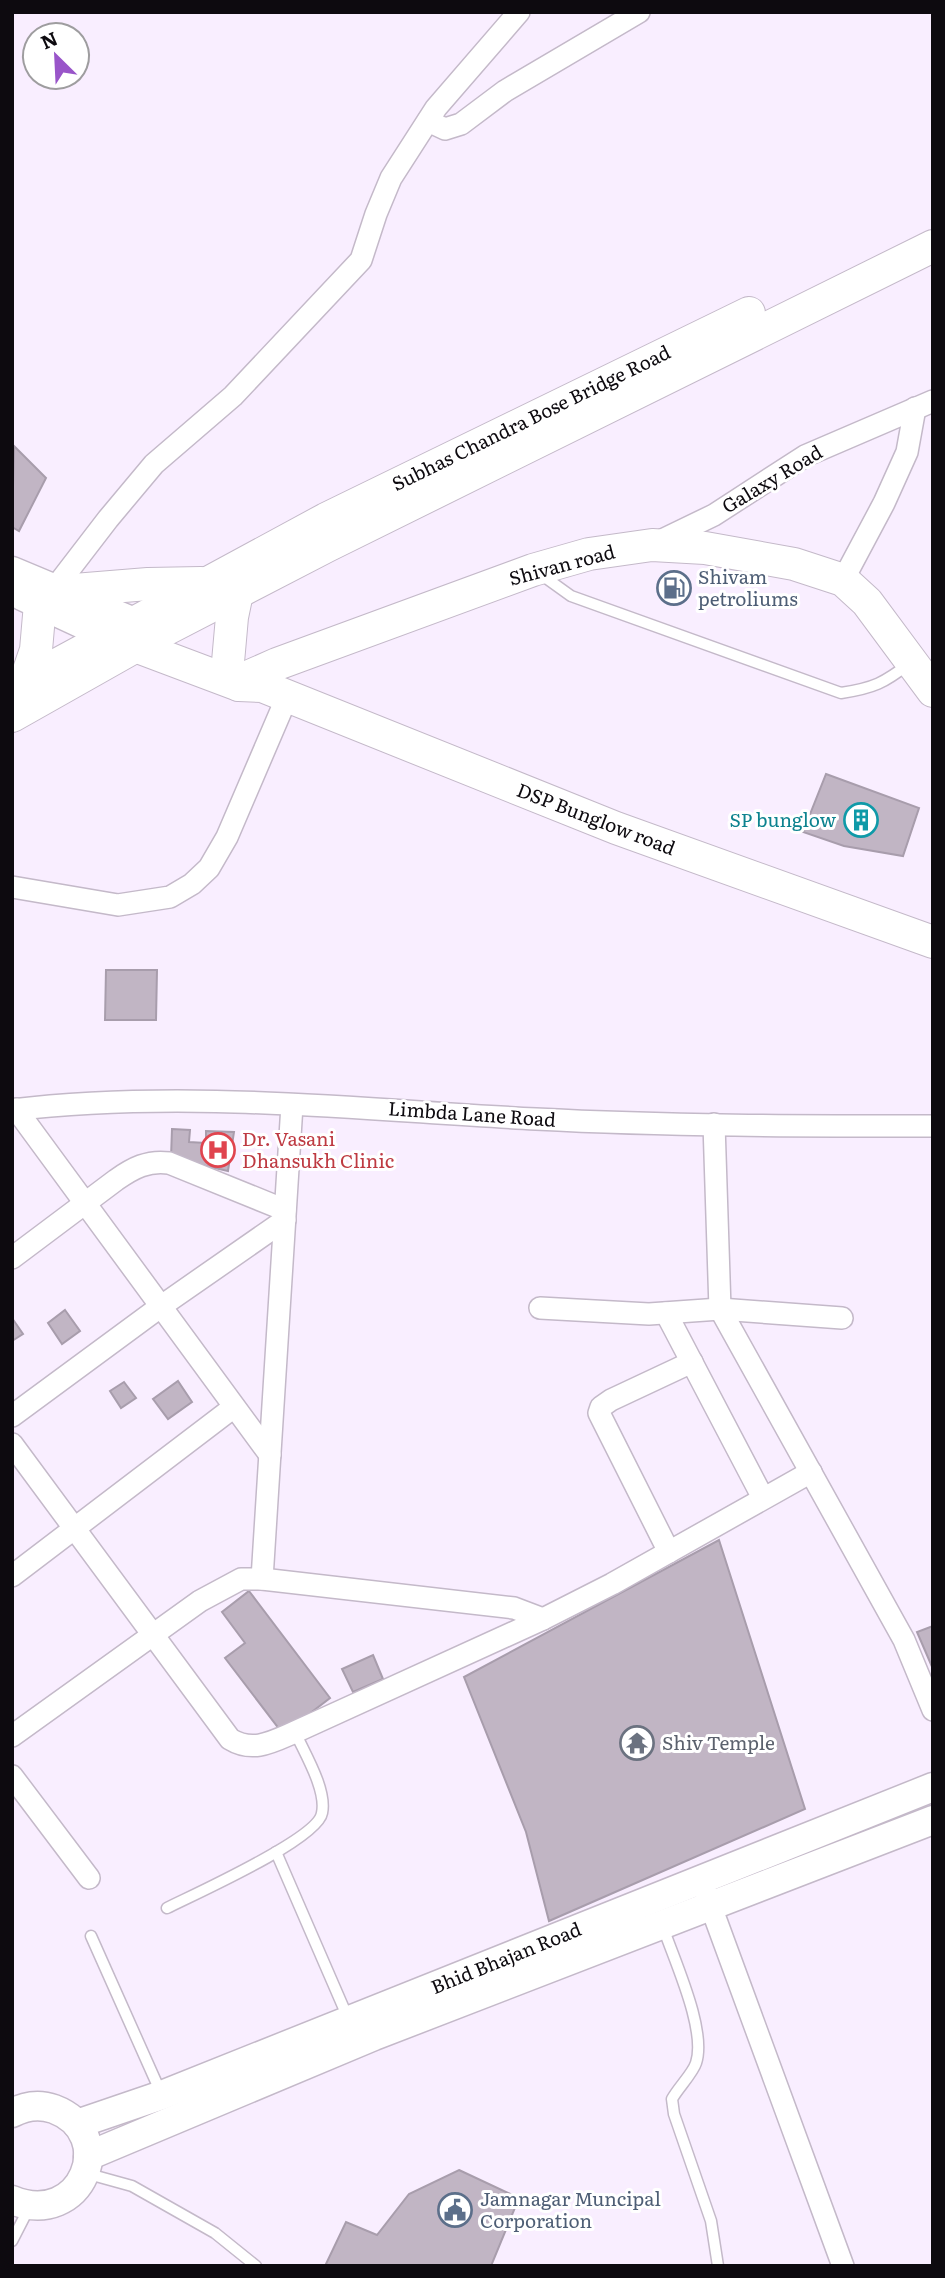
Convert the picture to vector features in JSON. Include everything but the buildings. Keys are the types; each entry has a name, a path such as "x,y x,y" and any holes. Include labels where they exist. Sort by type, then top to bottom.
{"main road":[{"name":"Subhas Chandra Bose Bridge Road","path":"136,636 207,583 349,508 933,223"},
{"name":"Subhas Chandra Bose Bridge Road","path":"136,636 237,593 422,498 551,437 933,246"},
{"name":"Shivan road","path":"254,681 533,570 589,554 652,545 705,548 794,564 843,580 867,602 933,691"},
{"path":"12,571 42,594 136,636"},
{"path":"42,594 148,584 207,583"},
{"path":"237,593 254,681"},
{"path":"19,686 36,650 42,594"},
{"path":"19,686 136,636"},
{"path":"12,716 136,636"},
{"name":"DSP Bunglow road","path":"136,636 616,828 933,942"},
{"name":"Bhid Bhajan Road","path":"87,2165 374,2036 662,1924 705,1892 933,1787"},
{"name":"Bhid Bhajan Road","path":"77,2124 162,2095 349,2021 705,1892 933,1819"},
{"path":"12,2113 31,2106 47,2107 63,2113 77,2124 85,2139 87,2165 77,2189 64,2200 47,2206 21,2203"}],"street":[{"path":"42,594 154,464 233,396 361,260 391,178 436,108 519,12"},
{"path":"428,121 444,129 461,124 505,91 639,12"},
{"path":"843,580 884,503 924,405"},
{"name":"Galaxy Road","path":"652,545 713,515 805,456 924,405"},
{"path":"12,887 118,905 170,897 192,884 209,868 227,837 254,681"},
{"name":"Limbda Lane Road","path":"14,1109 168,1100 404,1109 558,1120 933,1126"},
{"path":"262,1579 292,1105"},
{"path":"14,1109 270,1455"},
{"path":"714,1124 720,1309 904,1640 933,1710"},
{"path":"12,1258 133,1169 154,1161 169,1163 285,1215"},
{"path":"12,1416 285,1215"},
{"path":"540,1308 666,1314 720,1309 842,1318"},
{"path":"666,1314 762,1498"},
{"path":"669,1552 599,1413 601,1407 611,1399 692,1362"},
{"path":"12,1576 234,1407"},
{"path":"12,1444 230,1740 255,1748 296,1732 544,1619 811,1472"},
{"path":"12,1736 153,1635 241,1579 262,1579 514,1608 544,1619"},
{"path":"12,1776 89,1878"},
{"path":"705,1892 843,2266"}],"lane":[{"path":"533,570 571,596 841,693 863,690 885,682 912,661"},
{"path":"167,1908 296,1842 314,1827 323,1815 322,1794 296,1732"},
{"path":"275,1852 349,2021"},
{"path":"662,1924 694,2015 699,2040 696,2064 672,2099 674,2114 711,2221 718,2266"},
{"path":"91,1937 162,2095"},
{"path":"87,2165 132,2186 215,2232 256,2266"},
{"path":"12,2241 21,2203"}],"place":[{"name":"Shivam petroliums","path":"674,588"},
{"name":"SP bunglow","path":"861,820"},
{"name":"Dr. Vasani Dhansukh Clinic","path":"218,1150"},
{"name":"Shiv Temple","path":"637,1743"},
{"name":"Jamnagar Muncipal Corporation","path":"455,2210"}]}
